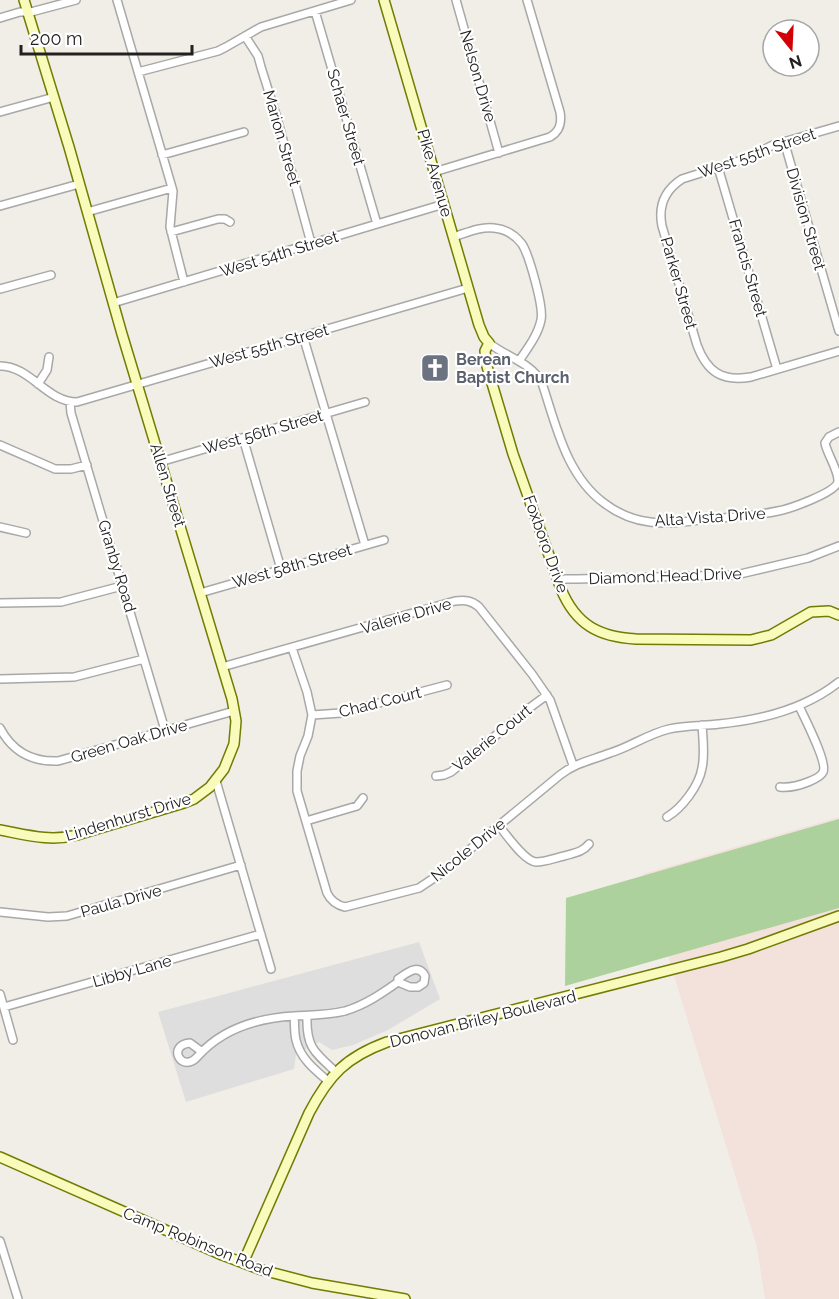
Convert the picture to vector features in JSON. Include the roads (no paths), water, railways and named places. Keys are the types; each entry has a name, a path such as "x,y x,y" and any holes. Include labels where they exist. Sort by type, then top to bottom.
{"street":[{"name":"Allen Street","path":"24,0 234,711 236,727 234,744 216,781"},
{"path":"0,18 76,0"},
{"path":"117,0 172,188 171,232 184,282"},
{"path":"138,72 218,51 261,27 351,0"},
{"name":"Pike Avenue","path":"384,0 479,325 489,343"},
{"name":"Nelson Drive","path":"456,0 500,153"},
{"path":"434,172 550,137 558,130 561,122 560,112 527,0"},
{"name":"Schaer Street","path":"315,11 377,224"},
{"name":"Marion Street","path":"245,36 258,56 311,243"},
{"path":"0,112 54,97"},
{"name":"West 55th Street","path":"676,183 689,176 745,159 784,141 839,126"},
{"path":"162,155 244,132"},
{"name":"Division Street","path":"784,141 839,331"},
{"name":"Francis Street","path":"718,167 777,369"},
{"name":"Parker Street","path":"676,183 666,194 661,220 701,357 709,367 732,379 741,379 777,369"},
{"path":"0,206 79,184"},
{"path":"87,212 172,188"},
{"name":"West 54th Street","path":"113,303 444,204"},
{"path":"171,232 218,219 230,222"},
{"path":"453,237 492,227 509,232 523,246 542,310 542,318 536,334 519,361"},
{"path":"0,289 51,274"},
{"name":"West 55th Street","path":"70,402 84,401 468,288"},
{"path":"303,336 365,545"},
{"name":"Alta Vista Drive","path":"489,343 531,369 541,381 564,447 583,484 605,503 636,519 652,523 669,523 771,512 792,507 818,496 832,489 838,482"},
{"name":"Foxboro Drive","path":"489,343 485,357 511,446 563,595 569,606 583,621 599,633 618,638 752,640 771,635 811,612 829,611 839,615"},
{"path":"777,369 839,351"},
{"path":"38,384 47,370 49,357"},
{"path":"0,366 17,369 54,397 70,402"},
{"name":"Granby Road","path":"70,402 71,413 165,730"},
{"name":"West 56th Street","path":"160,462 365,402"},
{"path":"838,482 838,475 825,443 828,438 839,432"},
{"path":"243,438 281,569"},
{"path":"0,445 55,469 71,469 87,465"},
{"path":"0,527 26,533"},
{"name":"West 58th Street","path":"200,593 384,540"},
{"name":"Diamond Head Drive","path":"559,582 565,579 589,578 736,575 807,558 839,546"},
{"path":"0,603 61,602 122,586"},
{"name":"Valerie Drive","path":"222,668 466,600 478,607 547,695 573,765"},
{"name":"Nicole Drive","path":"292,648 312,715 297,771 297,791 327,893 336,905 345,907 406,892 424,885 573,765 616,751 666,730 731,723 799,706 839,682"},
{"path":"0,679 74,677 144,658"},
{"name":"Chad Court","path":"312,715 342,713 447,685"},
{"name":"Valerie Court","path":"436,777 451,772 547,695"},
{"path":"780,787 792,787 804,783 816,778 824,771 823,759 799,706"},
{"name":"Green Oak Drive","path":"0,728 7,740 18,751 29,757 50,762 69,759 234,711"},
{"path":"667,818 685,801 700,775 703,763 702,725"},
{"path":"216,781 271,969"},
{"name":"Lindenhurst Drive","path":"0,830 50,839 65,838 184,804 200,795 216,781"},
{"path":"306,821 357,806 363,798"},
{"path":"500,826 521,852 535,862 580,852 589,844"},
{"name":"Paula Drive","path":"0,912 62,918 241,866"},
{"name":"Donovan Briley Boulevard","path":"243,1263 309,1113 328,1081 351,1060 387,1042 721,957 839,916"},
{"name":"Libby Lane","path":"4,1007 261,934"},
{"path":"201,1051 223,1035 267,1019 332,1013 357,1007 376,998 398,982"},
{"path":"0,994 14,1040"},
{"path":"294,1016 297,1042 301,1053 328,1081"},
{"path":"307,1016 309,1041 317,1053 336,1072"},
{"path":"297,1042 308,1038"},
{"path":"307,1061 317,1053"},
{"name":"Camp Robinson Road","path":"0,1157 243,1263 312,1283 405,1299"},
{"path":"0,1241 18,1299"}],"place":[{"name":"Berean Baptist Church","path":"435,368"}]}
